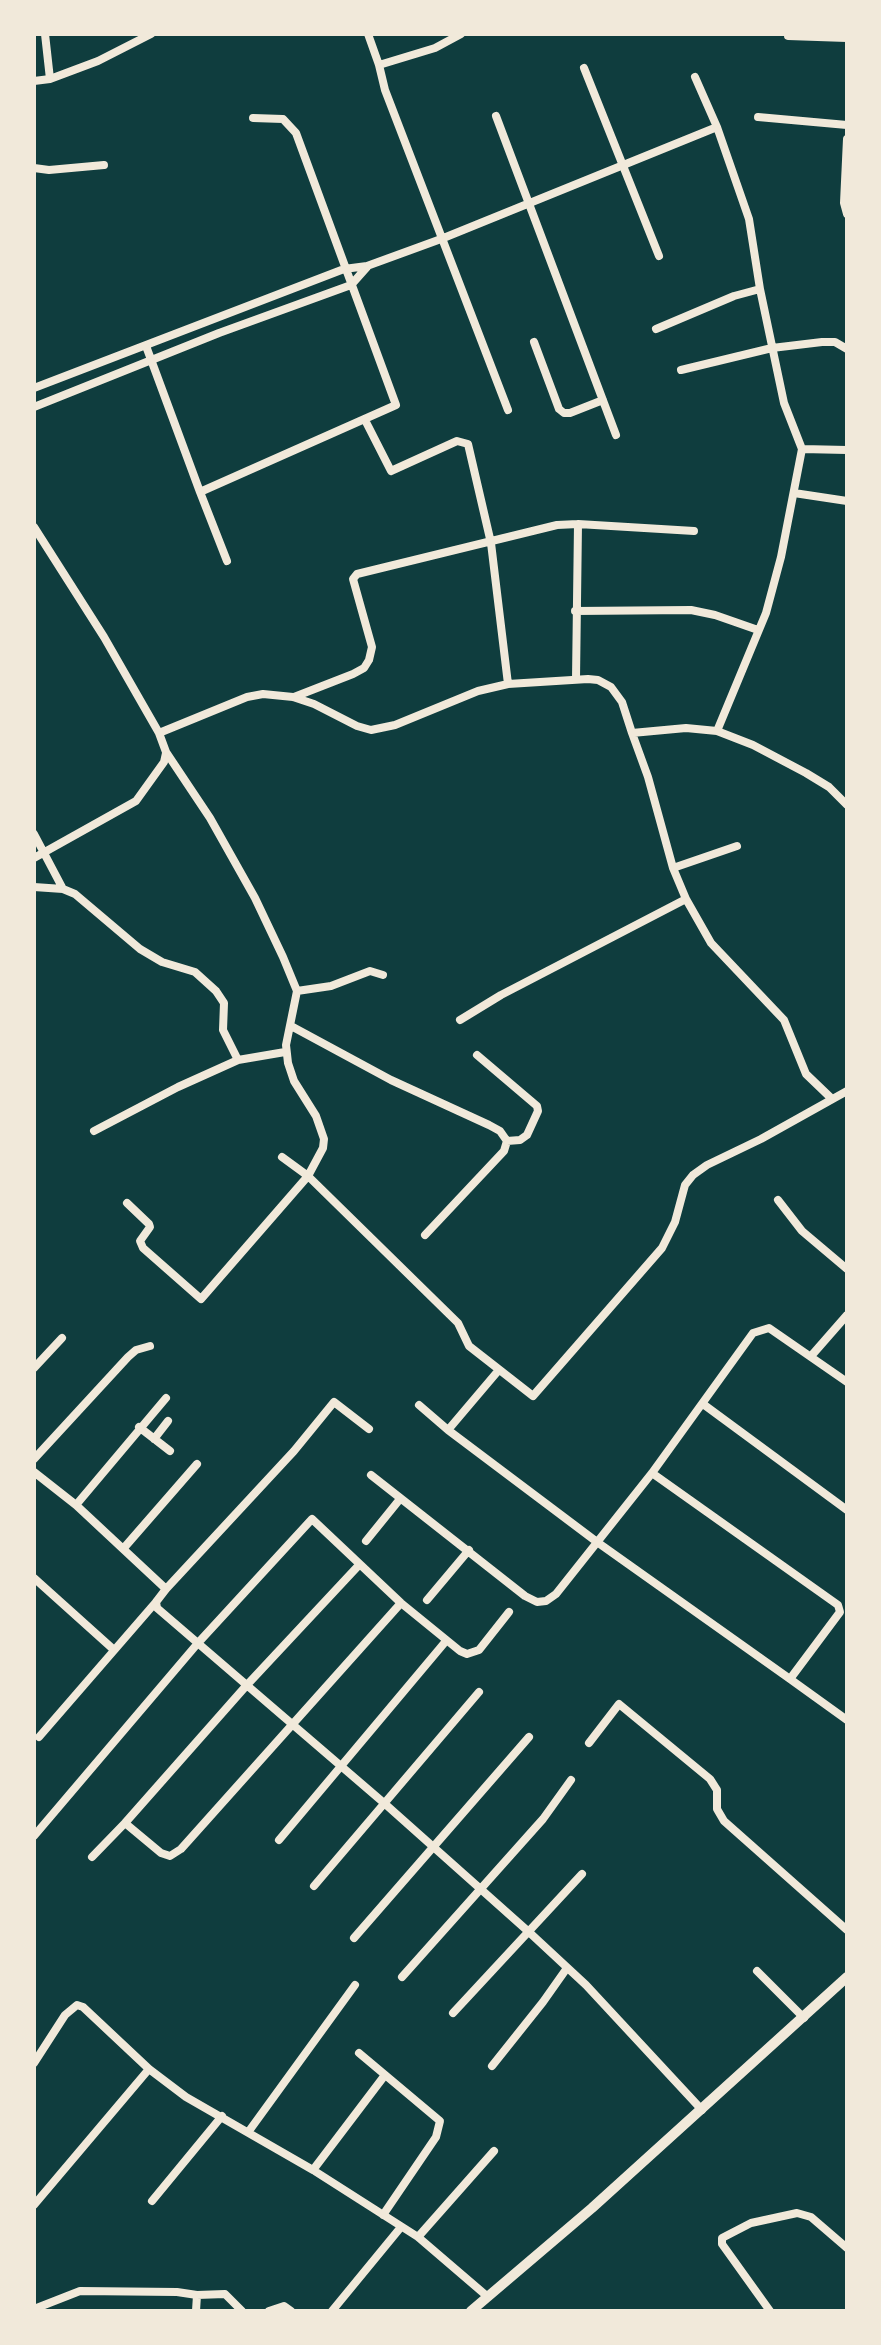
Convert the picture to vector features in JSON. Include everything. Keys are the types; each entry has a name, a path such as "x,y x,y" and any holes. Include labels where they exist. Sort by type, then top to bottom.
{"street":[{"path":"45,34 50,79"},
{"path":"34,81 50,79 98,61 151,34"},
{"path":"368,34 385,90 508,410"},
{"path":"379,65 435,48 461,34"},
{"path":"788,36 847,38"},
{"path":"584,68 659,256"},
{"path":"695,77 717,127 749,219 784,403 802,449 766,613 717,731"},
{"path":"496,116 616,435"},
{"path":"758,117 847,125"},
{"path":"200,492 365,420 396,403 296,133 283,119 253,118"},
{"path":"34,388 344,269 367,266 441,239 717,127"},
{"path":"847,139 844,203 847,214"},
{"path":"34,168 49,170 104,165"},
{"path":"34,407 351,285 367,266"},
{"path":"656,329 734,296 760,289"},
{"path":"238,311 244,324"},
{"path":"534,342 559,409 570,413 603,400"},
{"path":"681,370 772,348 835,342 847,349"},
{"path":"146,346 227,561"},
{"path":"365,420 391,471 457,441 468,444 491,543 508,684"},
{"path":"802,449 847,450"},
{"path":"794,493 847,501"},
{"path":"576,679 578,524"},
{"path":"293,697 353,674 364,668 369,660 372,647 353,579 355,576 557,525 694,531"},
{"path":"34,527 104,637 159,733 166,752 210,818 255,898 297,991 285,1052 294,1081 316,1116 324,1139 323,1148 308,1176 201,1299 143,1248 140,1241 149,1224 127,1203"},
{"path":"575,611 691,610 758,630"},
{"path":"159,733 247,697 271,694 314,704 371,730 395,725 478,691 508,684 576,679 598,680 611,687 622,702 648,777 673,868 686,899 711,943 784,1020 806,1074 831,1098"},
{"path":"632,733 686,728 717,731 753,745 806,773 829,787 847,805"},
{"path":"38,855 136,801 164,762 166,752"},
{"path":"34,834 38,855 63,889"},
{"path":"673,868 737,846"},
{"path":"34,887 63,889 75,894 140,949 162,962 195,972 224,1003 223,1030 238,1060"},
{"path":"460,1020 501,995 686,899"},
{"path":"297,991 331,986 370,971 383,975"},
{"path":"291,1026 391,1080 489,1125 500,1131 507,1141"},
{"path":"94,1131 238,1060 285,1052"},
{"path":"477,1055 537,1106 538,1111 527,1135 520,1140 507,1141"},
{"path":"282,1157 308,1176 458,1323 469,1346 530,1396 536,1393 662,1248 675,1222 685,1185 693,1175 847,1091"},
{"path":"425,1235 504,1151 507,1141"},
{"path":"778,1200 802,1231 847,1269"},
{"path":"812,1355 847,1315"},
{"path":"371,1475 525,1596 537,1602 546,1601 556,1594 652,1473 749,1336 769,1328 847,1382"},
{"path":"34,1368 62,1338"},
{"path":"34,1459 128,1357 136,1350 150,1346"},
{"path":"448,1430 498,1371"},
{"path":"76,1505 166,1398"},
{"path":"39,1737 113,1649 294,1451 334,1402 369,1429"},
{"path":"703,1404 847,1510"},
{"path":"419,1405 597,1542 847,1720"},
{"path":"154,1439 168,1421"},
{"path":"139,1427 170,1451"},
{"path":"123,1549 197,1464"},
{"path":"34,1472 76,1505 166,1589"},
{"path":"652,1473 838,1605 840,1612 790,1679"},
{"path":"366,1541 400,1499"},
{"path":"34,1836 198,1643 312,1519 401,1603 460,1651 473,1654 509,1612"},
{"path":"427,1600 469,1550"},
{"path":"92,1857 359,1565"},
{"path":"34,1578 113,1649"},
{"path":"156,1602 157,1608 481,1888 586,1985 702,2110"},
{"path":"125,1823 161,1853 170,1856 181,1849 401,1603"},
{"path":"279,1840 446,1641"},
{"path":"314,1886 479,1692"},
{"path":"589,1743 619,1704 710,1779 717,1790 717,1809 724,1821 847,1930"},
{"path":"354,1938 529,1737"},
{"path":"402,1977 543,1819 571,1780"},
{"path":"453,2013 582,1874"},
{"path":"492,2066 567,1968"},
{"path":"757,1971 804,2018"},
{"path":"471,2311 702,2110 847,1977"},
{"path":"249,2131 355,1985"},
{"path":"34,2063 65,2015 77,2005 93,2016 149,2069 186,2097 249,2131 418,2237 488,2297"},
{"path":"359,2053 440,2121 436,2137 383,2215"},
{"path":"34,2205 149,2069"},
{"path":"313,2170 385,2075"},
{"path":"152,2201 222,2116"},
{"path":"418,2237 494,2151"},
{"path":"770,2311 722,2244 722,2238 751,2223 797,2213 811,2217 847,2248"},
{"path":"332,2311 401,2227"},
{"path":"34,2309 80,2291 225,2294 242,2311"},
{"path":"196,2311 197,2295"},
{"path":"269,2311 284,2306 291,2311"}]}
